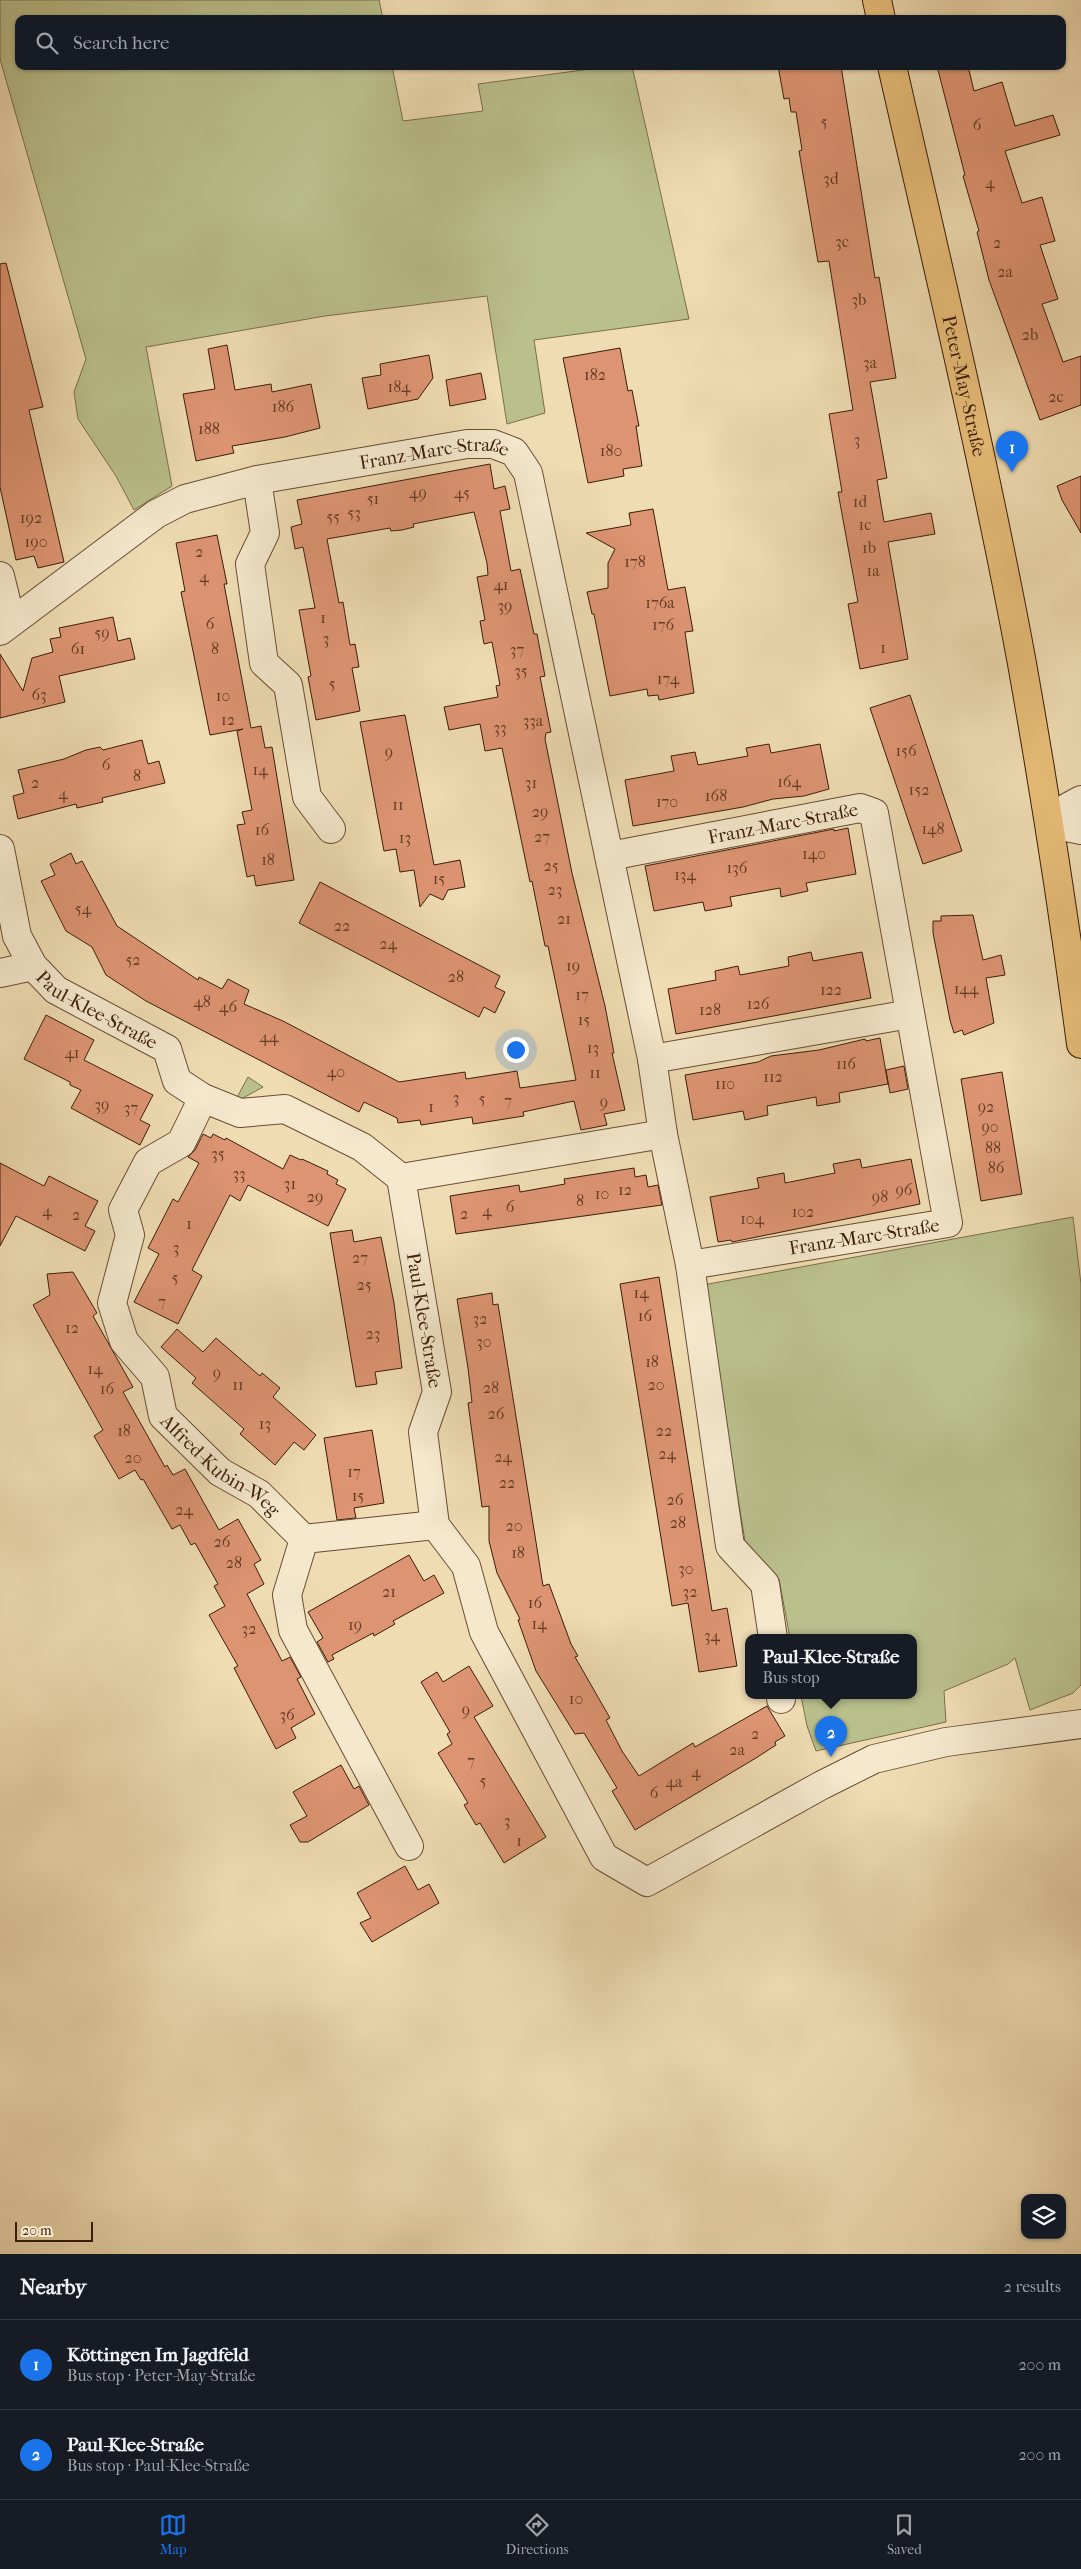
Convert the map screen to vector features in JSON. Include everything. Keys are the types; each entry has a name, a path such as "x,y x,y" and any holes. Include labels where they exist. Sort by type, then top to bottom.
{"main road":[{"path":"876,0 880,15"},
{"name":"Peter-May-Straße","path":"893,70 988,494 1050,824 1081,1044"}],"street":[{"name":"Franz-Marc-Straße","path":"5,626 156,514 185,499 256,480 467,444 493,444 514,452 528,473 652,1059 664,1134 690,1265 730,1546 765,1584 772,1634"},
{"path":"256,480 265,533 250,564 264,663 288,685 307,797 331,829"},
{"name":"Franz-Marc-Straße","path":"0,576 5,626"},
{"path":"1050,824 1068,807 1081,800"},
{"name":"Franz-Marc-Straße","path":"610,856 860,808 874,813 948,1223 690,1265"},
{"path":"1050,824 1081,830"},
{"path":"0,849 17,936 33,966"},
{"name":"Paul-Klee-Straße","path":"0,973 33,966 56,990 167,1049 177,1081 203,1098 240,1113 285,1109 362,1146 401,1178 437,1392 422,1432 435,1525 466,1566 484,1632 604,1857 647,1882 822,1785 874,1759 946,1742 1081,1724"},
{"path":"652,1059 910,1014"},
{"name":"Alfred-Kubin-Weg","path":"203,1098 180,1143 148,1162 129,1195 123,1210 130,1235 112,1303 124,1341 155,1377 163,1416 220,1472 259,1494 304,1539"},
{"path":"401,1178 664,1134"},
{"path":"409,1846 293,1630 287,1595 304,1539 435,1525"}],"green space":[{"path":"0,0 379,0 382,15 15,15 15,70 393,70 403,121 483,111 478,84 583,70 633,70 689,319 534,340 545,413 507,424 487,296 325,316 146,347 172,486 134,510 116,476 78,419 74,392 86,359 0,59"},
{"path":"248,1077 263,1087 234,1103"},
{"path":"1073,1217 1081,1284 1081,1685 1073,1693 1030,1710 1015,1658 1008,1664 944,1691 946,1722 816,1751 807,1726 802,1699 917,1699 917,1634 789,1634 779,1579 745,1541 703,1285"}],"building":[{"path":"779,70 842,70 875,278 879,277 896,378 870,382 887,478 877,480 884,522 931,513 935,534 888,542 908,659 860,669 848,604 858,602 838,492 842,492 829,414 853,410 829,261 818,262 799,151 802,150 796,112 791,112 789,98 784,99"},
{"path":"938,70 969,70 974,91 1002,82 1015,126 1053,115 1060,135 1005,151 1022,203 1042,197 1055,241 1040,245 1058,299 1042,304 1063,362 1081,356 1081,405 1040,420 989,280 977,232 979,231 963,176 965,175"},
{"path":"6,263 43,407 29,410 64,562 38,568 34,556 16,560 0,487 0,264"},
{"path":"227,345 235,390 271,384 272,392 311,384 320,428 285,437 232,446 234,453 196,461 183,394 215,389 208,349"},
{"path":"620,348 628,391 632,390 639,426 636,426 642,466 623,469 624,476 588,483 563,358"},
{"path":"429,355 433,378 418,399 368,409 362,378 381,375 380,364"},
{"path":"481,373 486,399 450,406 446,380"},
{"path":"490,464 494,489 505,486 510,509 500,511 511,571 520,569 534,634 537,634 545,676 540,677 551,732 546,733 545,739 572,873 605,1006 614,1053 612,1053 625,1110 604,1114 607,1125 581,1130 574,1101 523,1112 524,1116 473,1124 472,1117 421,1125 420,1120 398,1123 397,1118 364,1102 359,1112 146,1001 106,975 92,947 66,931 41,881 55,875 50,864 71,853 76,864 82,861 117,926 198,980 199,977 222,989 228,979 249,990 244,1004 283,1021 399,1082 465,1072 466,1079 517,1071 520,1088 576,1080 548,946 545,946 532,881 530,882 502,748 485,751 480,724 449,730 444,707 498,697 496,686 500,685 492,642 484,644 480,621 485,620 477,577 488,575 487,563 474,512 413,524 414,527 402,530 391,531 390,528 327,539 339,603 343,602 350,645 355,644 359,667 352,668 360,711 316,720 308,677 311,676 299,610 315,608 303,547 295,549 291,527 302,524 297,500"},
{"path":"1081,476 1081,533 1062,500 1057,486"},
{"path":"653,509 668,590 685,587 693,631 685,632 694,693 659,700 658,695 648,696 647,689 610,696 594,614 592,614 587,592 608,588 608,563 615,549 586,533 631,525 629,513"},
{"path":"217,535 227,584 224,584 251,728 261,726 265,748 272,747 294,880 256,886 254,875 247,877 237,825 245,824 242,812 252,810 237,731 243,729 210,735 181,592 185,591 176,543"},
{"path":"113,617 118,641 130,638 135,659 59,676 65,702 0,718 0,654 23,691 32,658 53,652 50,639 61,637 59,628"},
{"path":"910,695 962,851 923,864 870,708"},
{"path":"405,715 434,865 460,860 465,887 448,890 443,900 430,894 420,907 414,870 400,872 396,849 384,851 360,722"},
{"path":"142,740 148,764 159,761 165,783 102,798 103,802 77,808 76,804 18,819 13,796 24,793 18,770 64,759 86,750 100,747 103,750"},
{"path":"769,744 771,753 820,744 829,789 804,796 773,799 743,807 633,826 625,780 674,771 671,756 695,752 698,765 748,756 746,748"},
{"path":"848,828 856,874 806,883 808,891 781,897 780,888 730,897 732,906 705,911 703,902 654,911 645,866 834,829 834,831"},
{"path":"320,882 500,976 495,987 505,992 495,1013 484,1007 479,1017 299,923"},
{"path":"973,915 983,960 1001,955 1005,975 986,978 994,1023 964,1035 962,1030 954,1033 950,1020 933,933 933,921 941,921 941,916"},
{"path":"811,952 813,961 862,952 871,998 676,1034 668,989 716,980 715,971 738,966 740,975 789,966 788,957"},
{"path":"46,1015 94,1040 84,1060 153,1095 140,1120 150,1125 140,1145 71,1108 81,1090 70,1085 70,1082 24,1059"},
{"path":"880,1038 888,1084 839,1093 840,1102 817,1106 816,1097 767,1106 768,1115 745,1120 743,1111 693,1120 685,1075 758,1062 771,1056 819,1050 865,1039 866,1041"},
{"path":"904,1066 908,1089 890,1093 886,1070"},
{"path":"1002,1072 1022,1194 981,1201 961,1079"},
{"path":"203,1134 211,1138 213,1134 225,1140 226,1138 283,1169 290,1155 302,1159 328,1171 327,1174 338,1180 336,1184 346,1189 328,1226 248,1185 240,1201 230,1195 192,1270 202,1276 178,1324 134,1302 159,1254 148,1248 173,1199 178,1202 199,1163 188,1157 195,1150"},
{"path":"860,1159 862,1168 911,1159 920,1204 732,1242 731,1240 718,1242 710,1197 759,1188 757,1178 784,1173 785,1183 835,1173 833,1164"},
{"path":"0,1163 44,1186 49,1176 98,1201 85,1226 95,1231 85,1251 16,1216 0,1246"},
{"path":"634,1168 635,1177 646,1175 648,1187 658,1185 662,1205 456,1234 450,1196 519,1185 520,1192 565,1184 564,1179"},
{"path":"352,1230 354,1242 381,1237 394,1303 402,1368 375,1372 377,1384 356,1387 330,1233"},
{"path":"73,1272 97,1313 93,1316 133,1387 123,1392 165,1467 167,1465 173,1475 185,1469 219,1530 238,1519 261,1560 254,1564 264,1584 247,1594 282,1661 290,1657 301,1677 297,1679 315,1714 291,1728 296,1738 276,1749 234,1668 238,1666 209,1615 225,1606 214,1586 218,1584 195,1543 191,1545 180,1525 172,1529 143,1479 141,1480 135,1470 119,1479 94,1436 103,1430 33,1305 50,1295 47,1274"},
{"path":"659,1277 712,1611 727,1608 737,1666 699,1672 688,1603 672,1606 620,1284"},
{"path":"492,1293 493,1305 498,1304 543,1586 549,1584 571,1644 578,1656 575,1657 610,1718 606,1720 622,1751 639,1776 693,1743 695,1747 767,1706 785,1736 775,1742 776,1745 756,1758 635,1830 612,1791 617,1788 584,1733 575,1734 536,1671 518,1620 520,1619 497,1573 489,1541 489,1506 482,1507 468,1403 472,1402 468,1368 457,1299"},
{"path":"177,1329 203,1352 216,1338 260,1376 262,1373 280,1388 273,1397 316,1435 304,1450 294,1442 275,1465 240,1434 244,1429 192,1383 196,1378 161,1347"},
{"path":"372,1430 384,1503 354,1508 356,1518 337,1520 324,1438"},
{"path":"409,1555 424,1581 434,1575 444,1593 393,1621 395,1624 374,1636 373,1633 332,1655 334,1659 328,1662 317,1642 323,1638 308,1612"},
{"path":"469,1666 493,1706 474,1717 546,1837 504,1863 480,1823 476,1825 464,1805 468,1803 438,1753 452,1744 447,1734 450,1732 421,1682 437,1672 443,1682"},
{"path":"341,1765 354,1789 359,1786 369,1805 308,1842 300,1842 290,1825 307,1816 293,1792"},
{"path":"405,1866 418,1890 429,1884 439,1903 372,1942 360,1923 371,1918 357,1893"}],"place":[{"name":"Köttingen Im Jagdfeld","path":"1012,472"},
{"name":"Paul-Klee-Straße","path":"831,1757"}]}
